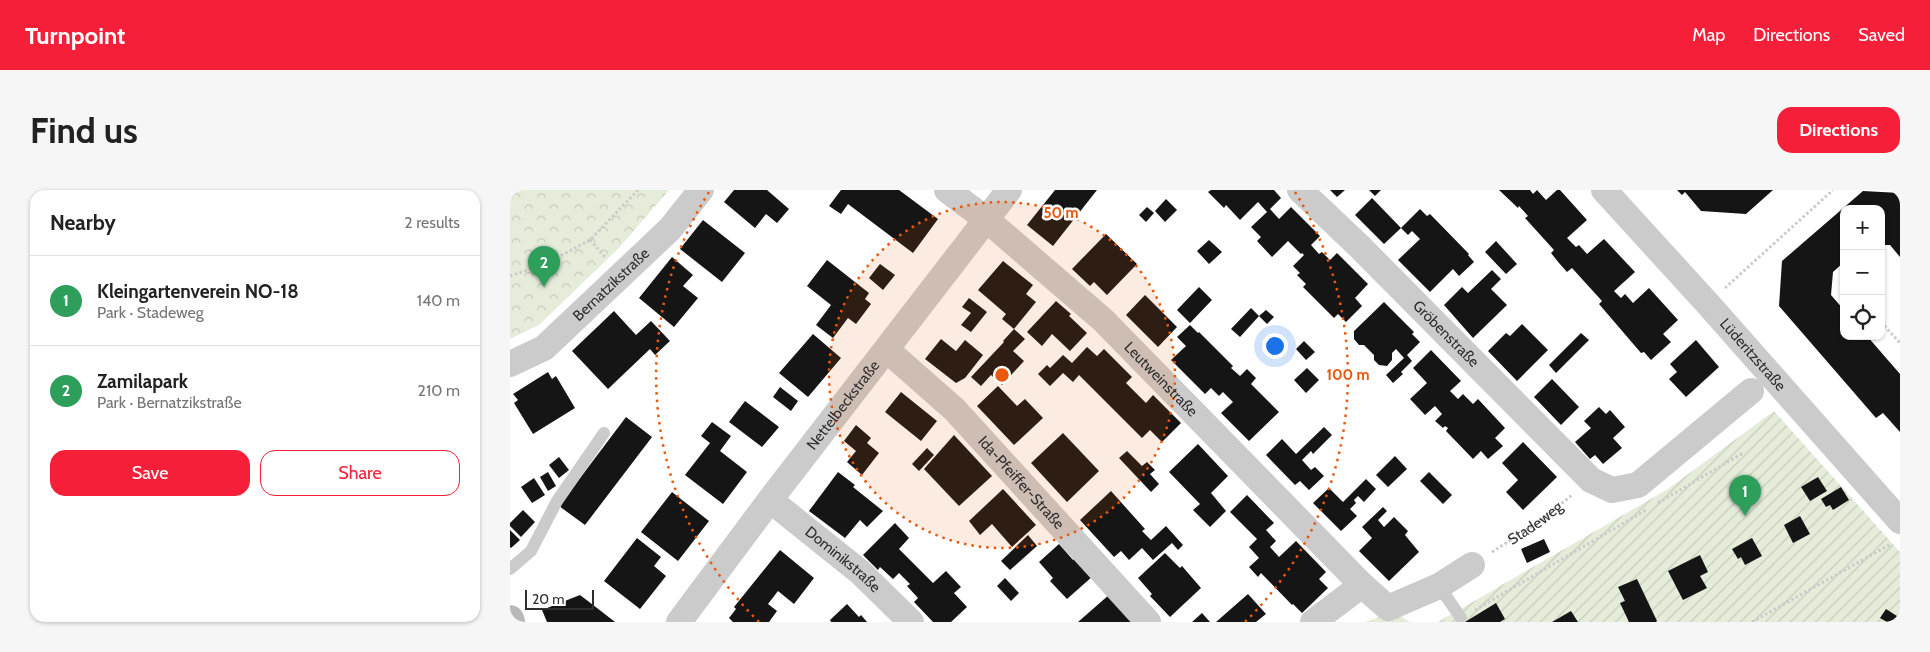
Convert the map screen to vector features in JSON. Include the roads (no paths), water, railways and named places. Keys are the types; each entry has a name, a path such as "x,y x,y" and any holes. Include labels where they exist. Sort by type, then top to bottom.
{"street":[{"name":"Bernatzikstraße","path":"510,364 544,348 670,229 701,190"},
{"name":"Leutweinstraße","path":"947,190 987,220 1102,320 1362,585"},
{"name":"Nettelbeckstraße","path":"680,622 770,500 1009,190"},
{"name":"Gröbenstraße","path":"1300,190 1360,246 1591,480 1612,490 1638,485 1751,392"},
{"name":"Lüderitzstraße","path":"1604,190 1708,304 1897,532"},
{"name":"Ida-Pfeiffer-Straße","path":"887,350 956,410 1148,622"},
{"name":"Dominikstraße","path":"770,500 860,572 911,622"},
{"path":"1313,622 1362,585 1388,608 1439,586 1472,565"}],"lane":[{"path":"510,569 531,551 557,501 604,432"},
{"path":"1439,586 1461,618"}],"place":[{"name":"Zamilapark","path":"544,287"},
{"name":"Kleingartenverein NO-18","path":"1745,516"}]}
